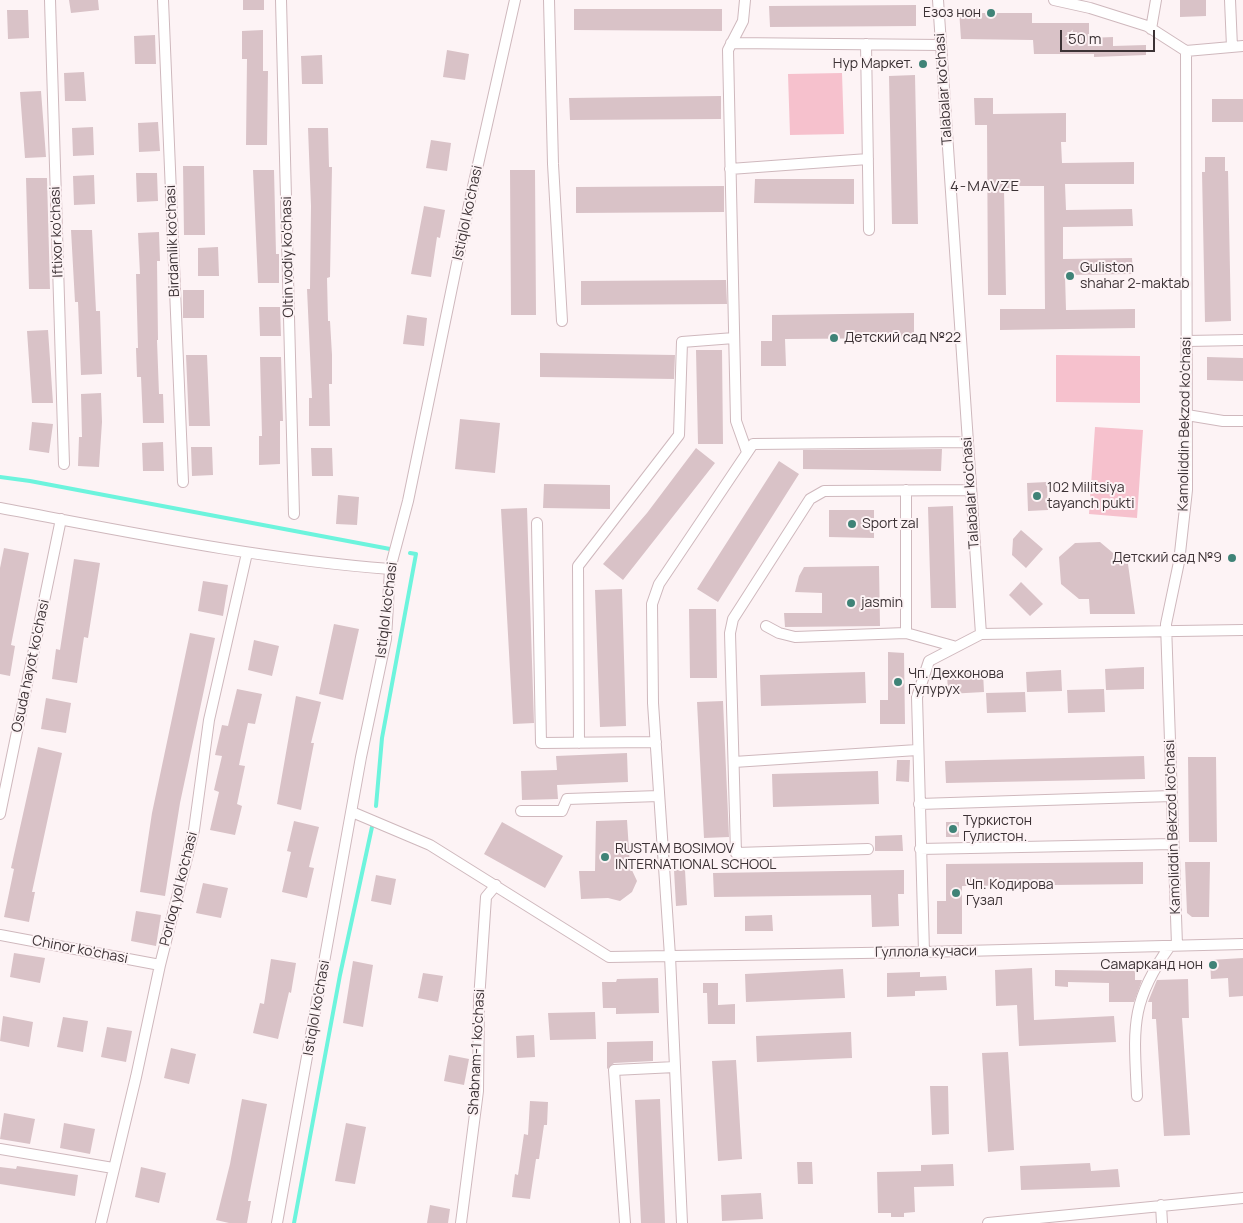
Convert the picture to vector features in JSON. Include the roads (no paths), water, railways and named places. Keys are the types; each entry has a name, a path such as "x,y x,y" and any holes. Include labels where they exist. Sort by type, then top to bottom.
{"street":[{"name":"Iftixor ko'chasi","path":"50,0 64,464"},
{"name":"Birdamlik ko'chasi","path":"163,0 183,482"},
{"name":"Oltin vodiy ko'chasi","path":"281,0 294,514"},
{"name":"Istiqlol ko'chasi","path":"277,1223 352,812 360,757 386,639 390,569 408,501 470,200 515,0"},
{"path":"549,0 553,164 562,322"},
{"path":"745,0 744,21 728,50 736,421 747,452"},
{"name":"Talabalar ko'chasi","path":"938,0 981,634"},
{"path":"1054,0 1090,8 1151,29 1186,50 1243,46"},
{"path":"1151,29 1156,0"},
{"path":"1230,0 1232,47"},
{"path":"731,43 941,45"},
{"path":"866,44 869,230"},
{"name":"Kamoliddin Bekzod ko'chasi","path":"1173,945 1172,796 1166,632 1179,562 1187,490 1186,50"},
{"path":"730,170 868,159"},
{"path":"579,743 578,566 680,435 682,342 734,338"},
{"path":"1187,341 1243,340"},
{"path":"1187,415 1223,421 1243,421"},
{"path":"682,1223 670,956 653,683 652,604 654,597 659,584 753,444 968,442"},
{"path":"906,490 906,632"},
{"path":"868,849 736,853 730,633 733,620 810,499 824,491 971,490"},
{"path":"0,508 247,553 324,564 390,569"},
{"name":"Osuda hayot ko'chasi","path":"0,814 61,519"},
{"path":"537,523 542,743 656,742"},
{"name":"Porloq yol ko'chasi","path":"101,1223 136,1077 160,964 194,830 210,720 247,553"},
{"path":"766,626 779,633 795,637 906,632 953,646"},
{"path":"924,952 917,697 929,661 953,646 981,634 1243,630"},
{"path":"734,762 917,750"},
{"path":"521,811 562,811 567,799 659,796"},
{"path":"919,804 1172,796"},
{"path":"352,812 430,845 496,885"},
{"path":"920,849 1173,844"},
{"name":"Гуллола кучаси","path":"496,885 610,956 924,952 1243,944"},
{"name":"Shabnam-1 ko'chasi","path":"461,1223 478,1091 479,1000 486,896 496,885"},
{"name":"Chinor ko'chasi","path":"0,935 160,964"},
{"path":"1137,1096 1134,1027 1138,1003 1152,971 1173,945"},
{"path":"625,1223 614,1070 675,1067"},
{"path":"0,1149 113,1168"},
{"path":"988,1223 1046,1221 1161,1205 1243,1198"},
{"path":"1161,1205 1162,1223"}],"waterway":[{"path":"0,477 30,481 390,549"},
{"path":"376,806 382,738 416,554 410,553"},
{"path":"294,1223 340,975 372,827"}],"place":[{"name":"Езоз нон","path":"991,13"},
{"name":"Нур Маркет.","path":"923,64"},
{"name":"Guliston shahar 2-maktab","path":"1070,276"},
{"name":"Детский сад №22","path":"834,338"},
{"name":"102 Militsiya tayanch pukti","path":"1037,496"},
{"name":"Sport zal","path":"852,524"},
{"name":"Детский сад №9","path":"1232,558"},
{"name":"jasmin","path":"851,603"},
{"name":"Чп. Дехконова Гулурух","path":"898,682"},
{"name":"Туркистон Гулистон.","path":"953,829"},
{"name":"RUSTAM BOSIMOV INTERNATIONAL SCHOOL","path":"605,857"},
{"name":"Чп. Кодирова Гузал","path":"956,893"},
{"name":"Самарканд нон","path":"1213,965"}],"district":[{"name":"4-MAVZE","path":"985,187"}]}
